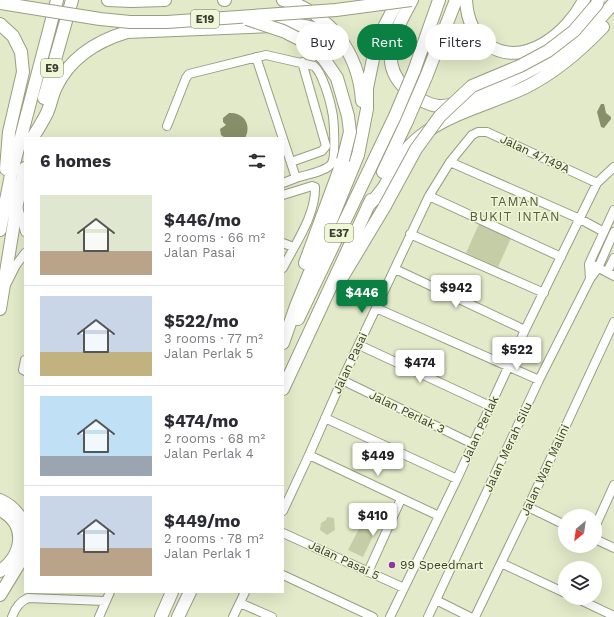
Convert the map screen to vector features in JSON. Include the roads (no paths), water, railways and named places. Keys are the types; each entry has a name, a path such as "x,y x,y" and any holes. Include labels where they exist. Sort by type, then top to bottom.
{"highway":[{"name":"E9","path":"0,230 23,125 57,0"},
{"name":"E9","path":"33,137 72,0"},
{"path":"108,0 165,0"},
{"path":"283,0 302,7 320,17 328,24"},
{"path":"364,116 367,109 368,88 373,59 380,35 398,0"},
{"path":"411,0 395,33 391,45 390,59 392,71 405,88 417,97 439,106 450,106 463,102 534,68 580,38 614,4"},
{"name":"E19","path":"0,4 100,19 130,22 167,22 336,10 411,0"},
{"name":"E37","path":"284,349 395,116 414,70 439,0"},
{"name":"E37","path":"284,387 407,121 456,0"},
{"path":"466,0 469,21 476,34 499,51 512,53 534,49 553,37 570,22 584,0"},
{"path":"309,332 385,206 416,149 440,116 472,86 520,66 548,51 574,31 598,0"},
{"path":"368,206 385,186 396,164 406,151 415,140 425,132 454,117 526,87 560,67 598,33 614,12"},
{"path":"241,17 284,31 307,43 324,59 337,78 348,116 350,132 343,160 284,319"},
{"path":"0,24 13,36 21,52 23,72 9,132 3,212"},
{"path":"33,137 47,111 56,87 73,63 97,44 117,35 136,30 296,25"},
{"path":"284,340 298,299 354,168 361,142 364,116 362,95 355,69 349,56"},
{"path":"0,309 17,204 24,172"},
{"path":"0,500 8,504 19,514 24,526"},
{"path":"0,510 12,520 18,531 19,543 16,555 0,572"},
{"path":"0,595 24,556"},
{"path":"161,617 172,593"},
{"path":"178,617 190,593"}],"street":[{"path":"167,126 186,78 189,74 266,55 302,62 314,66 320,72 332,112 333,163 328,169 284,183"},
{"path":"256,57 283,137"},
{"path":"291,162 322,151 326,146 302,62"},
{"name":"Jalan 4/149A","path":"472,135 478,132 487,132 598,183"},
{"name":"Jalan Pasai","path":"284,509 358,345 429,196 450,162 472,135"},
{"path":"284,141 296,178"},
{"path":"450,162 580,219 604,232"},
{"name":"Jalan Perlak","path":"390,617 561,257 598,183 614,167"},
{"path":"284,195 312,186 315,187 309,215 284,266"},
{"path":"429,196 561,257"},
{"path":"17,204 24,228"},
{"path":"590,279 589,264 614,210"},
{"name":"Jalan Merah Silu","path":"428,617 539,380 590,279 598,268 614,232"},
{"path":"410,234 544,293"},
{"path":"284,243 293,247"},
{"path":"4,289 16,265 24,254"},
{"path":"589,264 611,274 614,258"},
{"path":"395,269 525,330"},
{"path":"376,308 539,380"},
{"name":"Jalan Wan Malini","path":"475,617 614,322"},
{"path":"358,345 490,406"},
{"name":"Jalan Perlak 3","path":"342,380 473,444"},
{"path":"325,418 456,480"},
{"path":"309,455 439,516"},
{"path":"602,512 614,485"},
{"path":"368,572 401,499"},
{"path":"528,507 558,522"},
{"name":"Jalan Pasai 5","path":"284,533 404,588"},
{"path":"602,542 614,548"},
{"path":"501,562 558,590"},
{"path":"284,575 373,617"},
{"path":"99,617 109,593"},
{"path":"233,617 245,593"},
{"path":"12,617 17,606 28,598 105,601"},
{"path":"436,600 470,617"},
{"path":"240,603 272,617"},
{"path":"591,605 614,616"}],"place":[{"name":"99 Speedmart","path":"392,565"}],"district":[{"name":"TAMAN BUKIT INTAN","path":"515,208"}]}
